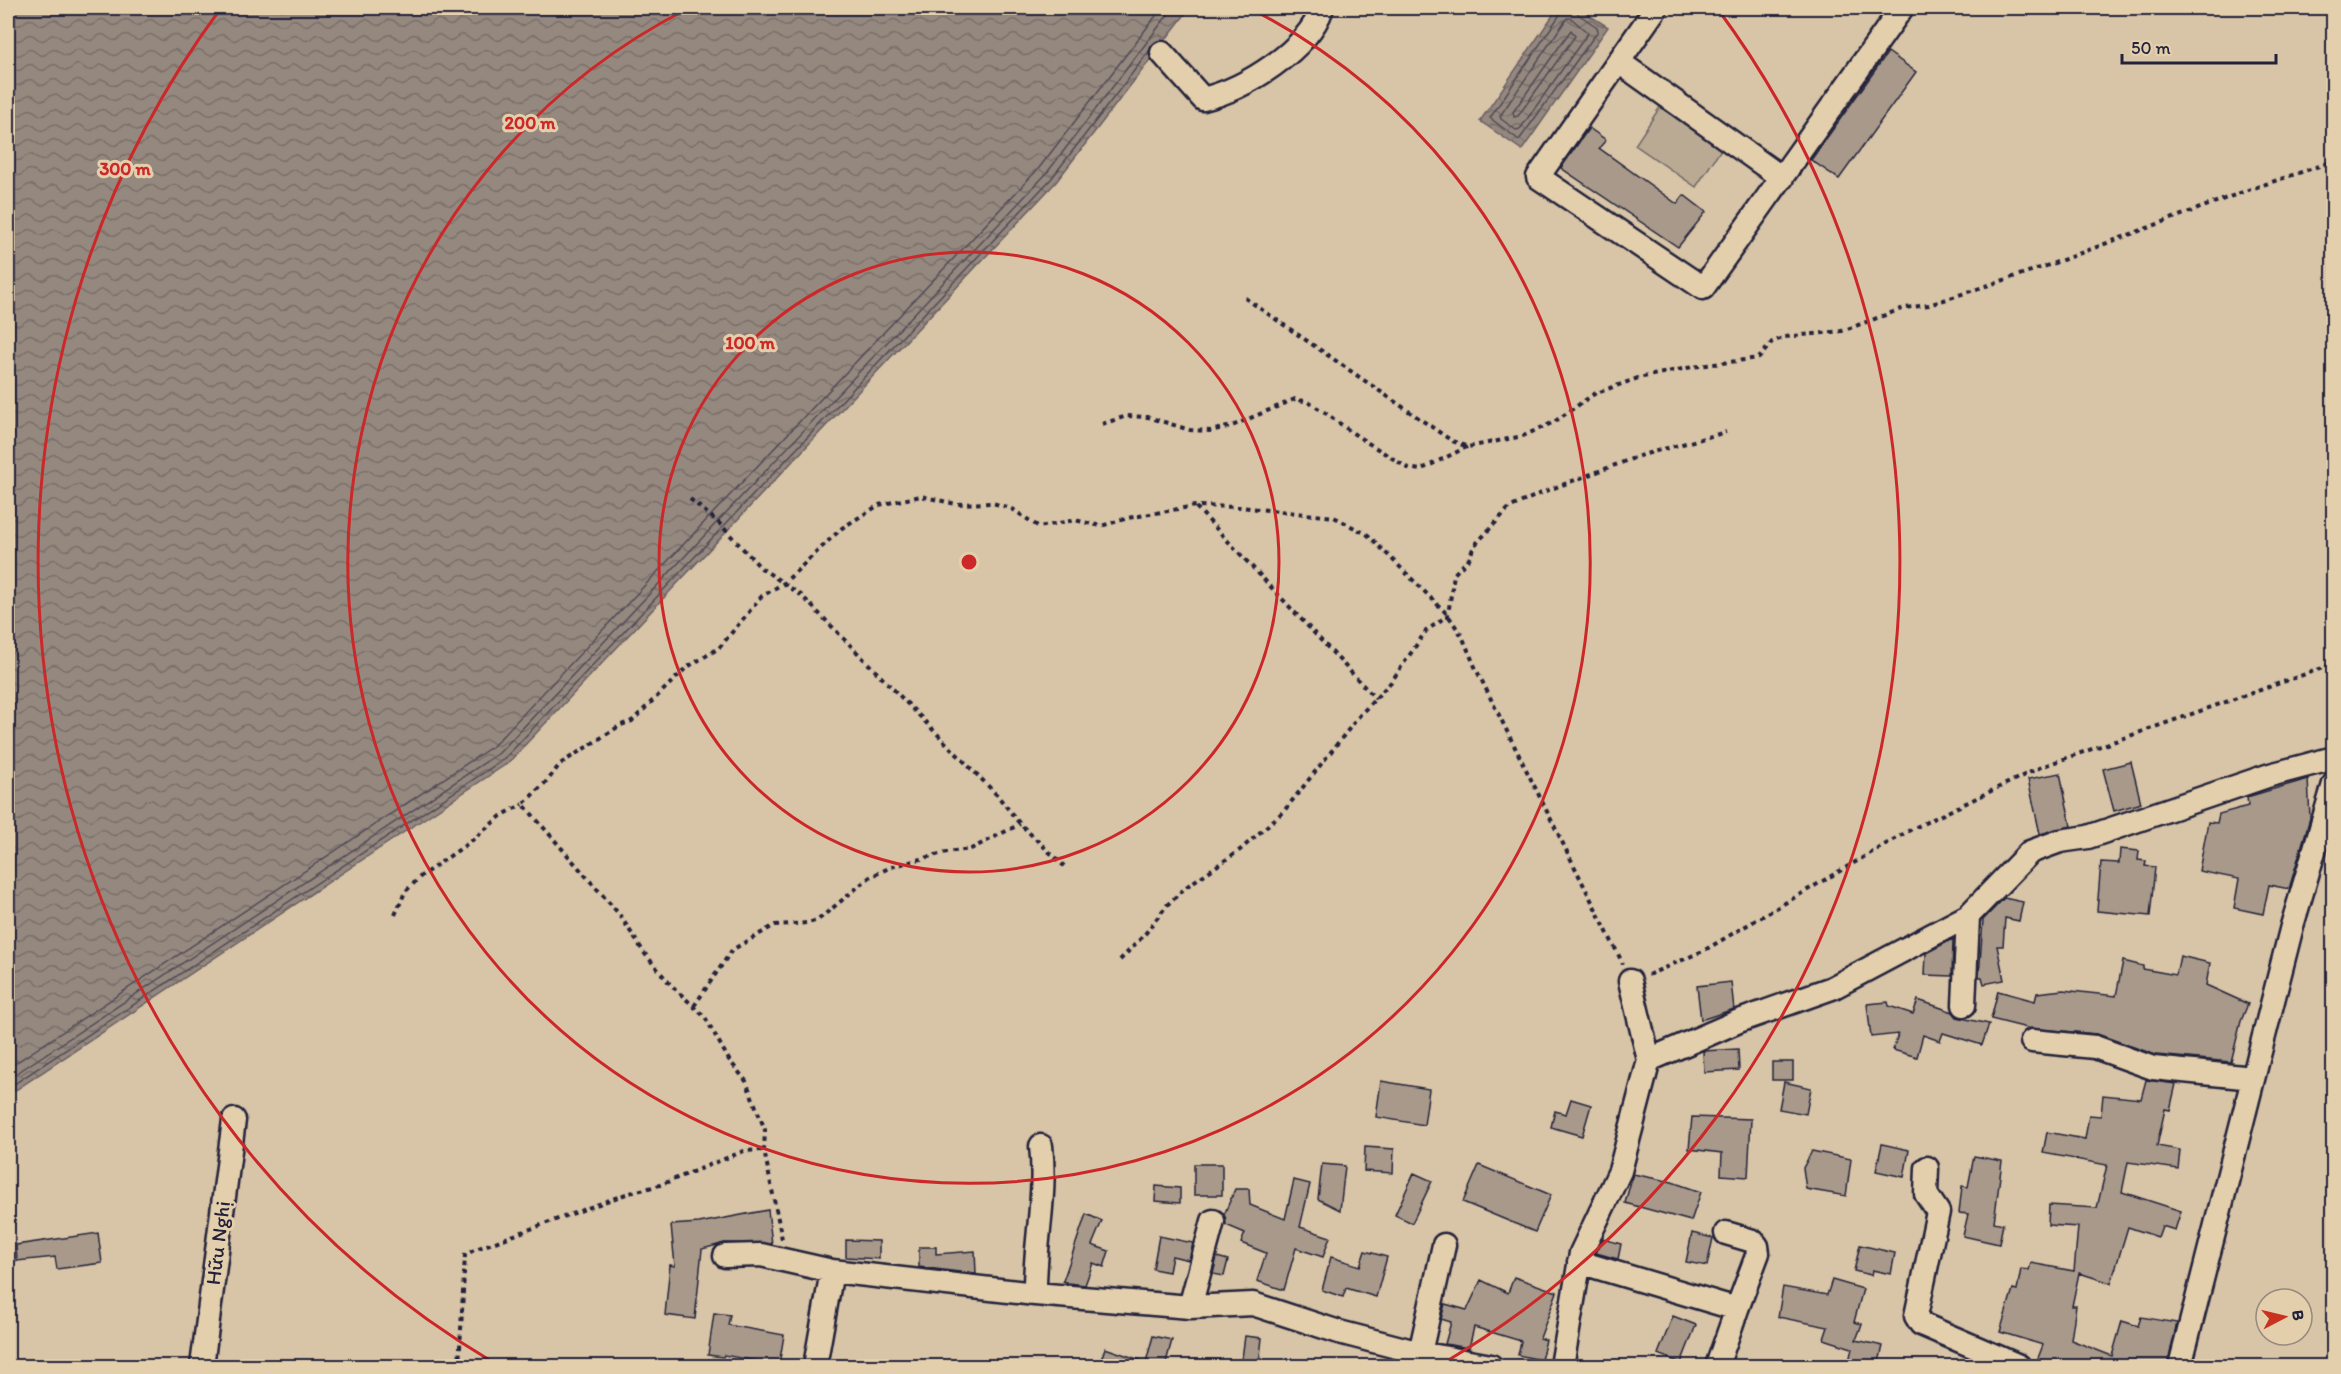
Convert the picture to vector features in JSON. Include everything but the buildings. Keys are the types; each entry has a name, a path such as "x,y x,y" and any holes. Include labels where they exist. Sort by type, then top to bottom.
{"street":[{"path":"1162,53 1203,99 1223,94 1270,67 1300,44 1322,8"},
{"path":"1656,8 1538,177 1704,288 1902,8"},
{"path":"1619,62 1782,178"},
{"path":"1649,1060 1740,1021 1832,988 1968,916 2030,852 2060,841 2088,837 2270,775 2334,758"},
{"path":"2180,1366 2292,926 2334,784"},
{"path":"1964,1005 1968,916"},
{"path":"1562,1366 1581,1253 1620,1171 1649,1060 1630,981"},
{"path":"2032,1041 2095,1047 2153,1068 2253,1078"},
{"name":"Hữu Nghị","path":"202,1366 234,1120"},
{"path":"1035,1294 1034,1270 1041,1220 1041,1146"},
{"path":"1927,1168 1926,1194 1938,1212 1916,1316 1922,1324 2019,1366"},
{"path":"1190,1307 1213,1221"},
{"path":"1717,1366 1758,1252 1753,1241 1726,1233"},
{"path":"1420,1353 1444,1245"},
{"path":"725,1256 761,1255 832,1271 1035,1294 1190,1307 1253,1304 1339,1332 1454,1363 1491,1366"},
{"path":"1579,1262 1737,1309"},
{"path":"815,1366 832,1271"}],"path":[{"path":"1102,424 1127,416 1137,416 1190,430 1210,431 1232,426 1295,399 1316,407 1408,468 1420,470 1468,447 1523,436 1554,422 1594,394 1638,378 1692,367 1759,358 1772,342 1785,337 1842,331 1904,309 1929,305 2049,265 2248,190 2334,161"},
{"path":"1245,298 1452,441 1468,447"},
{"path":"1120,960 1146,934 1167,905 1186,887 1240,850 1284,811 1392,682 1426,631 1448,615 1454,574 1469,559 1474,546 1509,508 1546,491 1642,455 1726,432"},
{"path":"395,915 405,892 421,876 501,816 523,804 560,765 621,725 632,721 644,706 655,700 686,668 719,648 762,596 784,583 842,528 879,505 921,496 956,504 992,503 1011,508 1039,527 1075,520 1101,526 1128,518 1196,506 1240,507 1334,517 1368,535 1448,615 1462,636 1476,669 1630,981 1703,951 1910,830 2041,767 2334,664"},
{"path":"690,500 719,523 761,568 784,583 853,647 946,747 997,795 1020,824 1064,866"},
{"path":"1196,506 1376,699"},
{"path":"523,804 618,914 645,954 670,984 705,1017 729,1060 746,1081 765,1130 764,1150 786,1259"},
{"path":"694,1006 732,950 775,925 808,923 818,920 870,877 880,872 947,852 971,849 1020,824"},
{"path":"459,1366 465,1255 626,1194 660,1185 744,1151 764,1150"}],"shaded area":[{"path":"1660,107 1722,148 1696,187 1635,145"}],"water":[{"path":"8,8 1190,8 1056,182 508,763 8,1095"},
{"path":"1558,8 1578,8 1608,27 1522,150 1480,121"}]}
